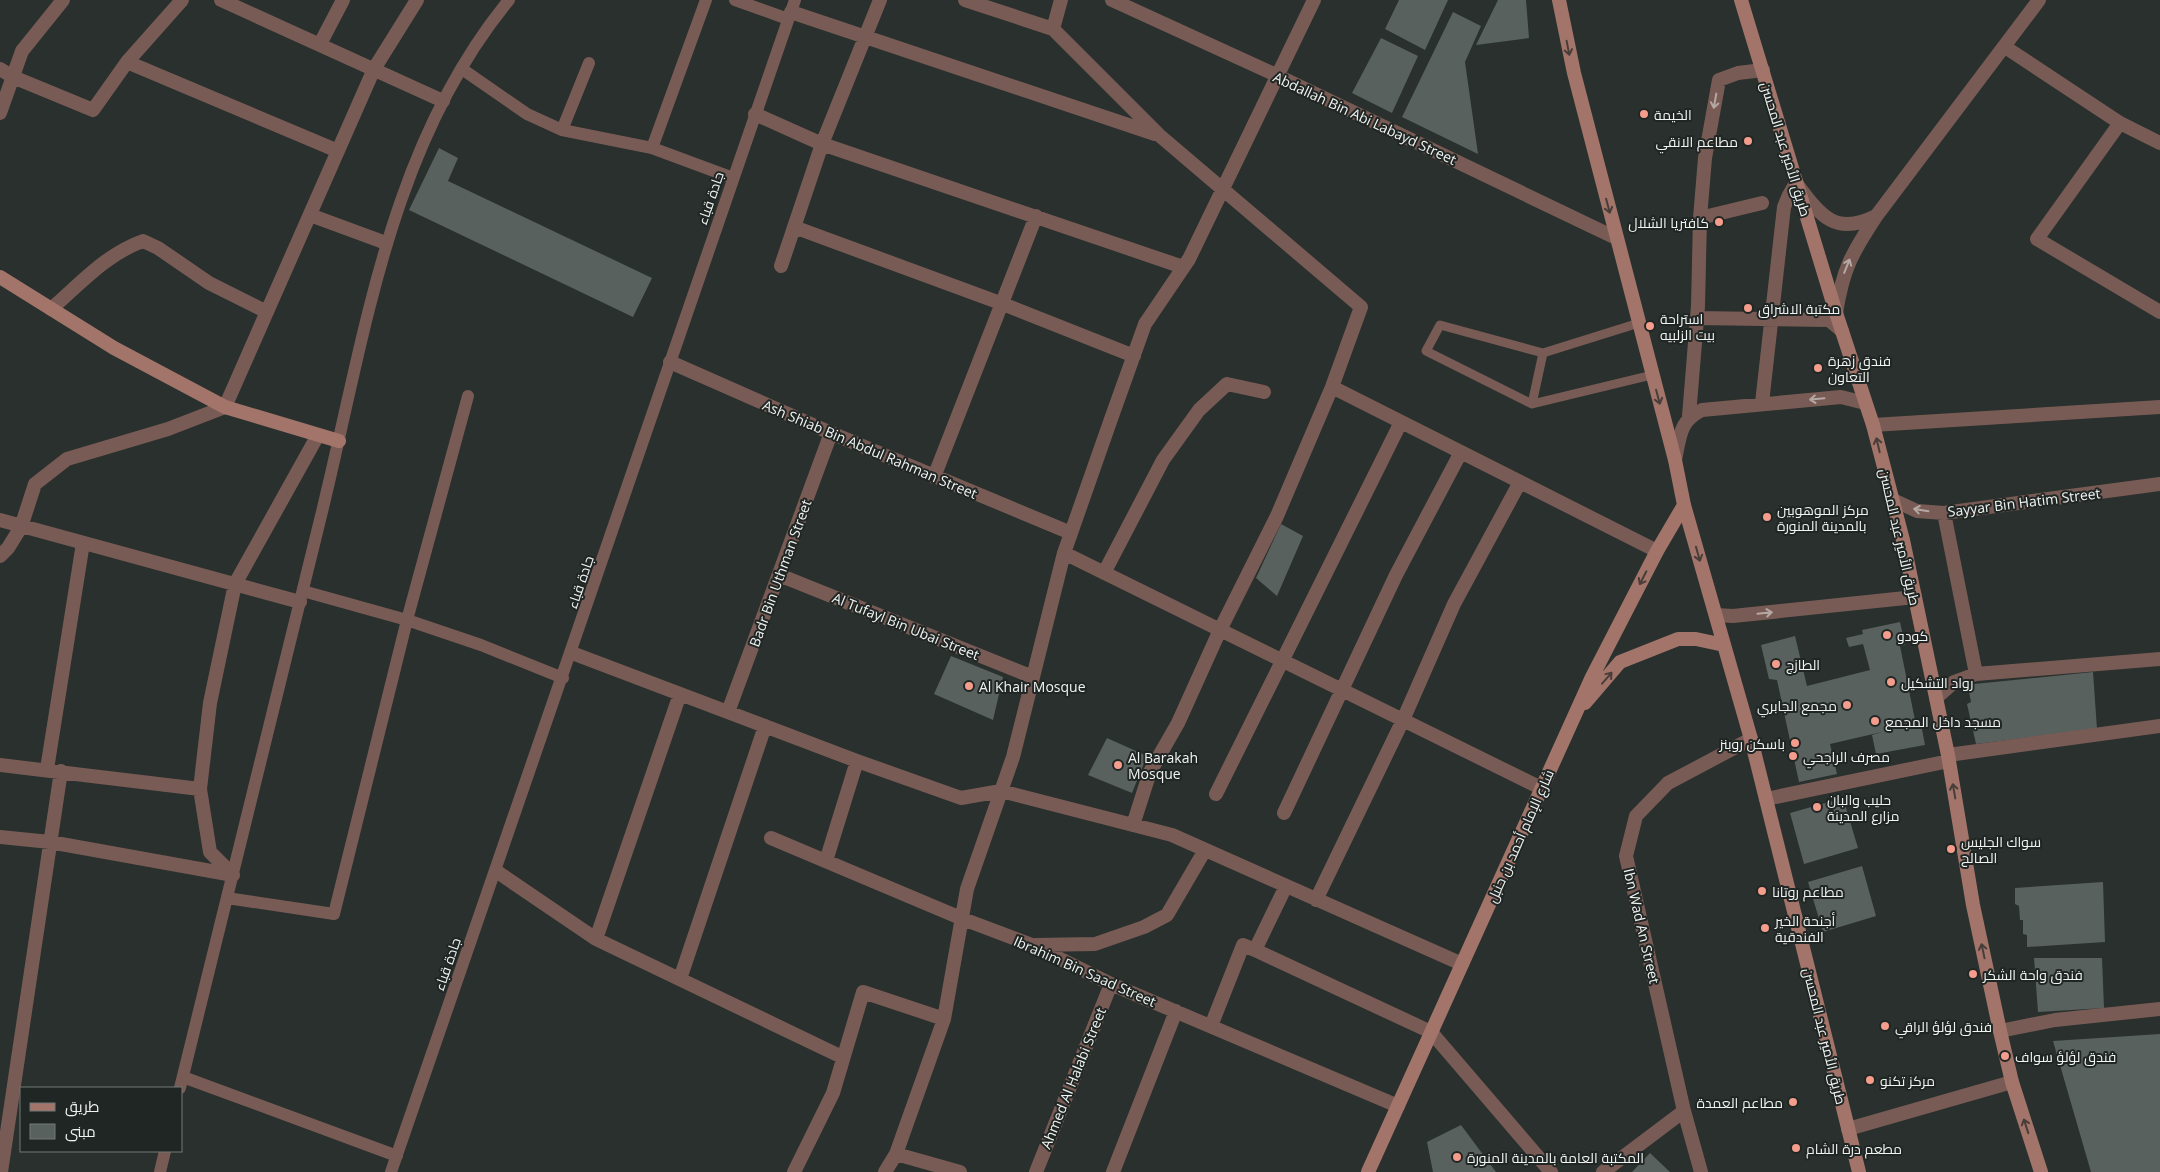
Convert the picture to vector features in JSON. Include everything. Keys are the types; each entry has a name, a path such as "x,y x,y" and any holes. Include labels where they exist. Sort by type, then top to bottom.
{"main road":[{"name":"طريق الأمير عبد المحسن","path":"1559,0 1574,73 1675,460 1684,505 1751,739 1859,1172"},
{"name":"طريق الأمير عبد المحسن","path":"1741,0 1836,314 1873,425 1903,540 1948,758 1973,904 2000,1031 2012,1082 2041,1172"},
{"path":"0,276 114,348 225,408 339,441"},
{"name":"شارع الإمام أحمد بن حنبل","path":"1368,1172 1575,714 1657,550 1684,505"},
{"path":"1575,714 1620,662 1678,639 1696,639 1724,645"}],"street":[{"path":"0,113 22,51 62,0"},
{"path":"0,69 13,77 93,110 127,62 182,0"},
{"path":"221,0 443,100"},
{"path":"320,44 343,0"},
{"path":"0,556 8,548 21,527 35,484 66,459 168,429 225,408 374,69 417,0"},
{"path":"397,1156 182,1082 386,243 414,161 443,100 487,27 509,0"},
{"path":"652,148 706,0"},
{"path":"735,0 791,10 1159,135"},
{"path":"781,266 822,144 880,0"},
{"path":"966,0 1053,29 1159,135 1361,306 1332,386 1277,516 1220,630 1178,723 1150,772 1133,825"},
{"path":"1053,29 1061,0"},
{"name":"Abdallah Bin Abi Labayd Street","path":"1112,0 1276,75 1616,238"},
{"path":"886,1172 896,1154 944,1018 967,889 1013,757 1064,554 1145,324 1183,267 1314,0"},
{"path":"1836,314 1841,281 1853,252 1877,215 2039,0"},
{"name":"جادة قباء","path":"391,1172 572,653 791,10"},
{"path":"2005,47 2120,123 2160,143"},
{"path":"127,62 338,151"},
{"path":"562,130 589,63"},
{"path":"462,69 527,114 562,130 652,148 733,178"},
{"path":"1689,416 1697,318 1700,218 1706,158 1720,80 1738,73 1763,70"},
{"path":"755,114 822,144 1183,267"},
{"path":"2120,123 2037,239 2160,312"},
{"path":"1762,403 1784,207 1788,194 1796,183 1819,213 1839,225 1860,224 1877,215"},
{"path":"1700,218 1762,203"},
{"path":"310,215 386,243"},
{"path":"934,477 1036,216"},
{"path":"794,227 1003,304 1134,356"},
{"path":"52,309 106,260 127,247 143,242 158,248 209,283 267,312"},
{"path":"1697,318 1829,320 1842,331"},
{"name":"Ash Shiab Bin Abdul Rahman Street","path":"670,362 831,434 1071,533"},
{"path":"1104,573 1163,460 1199,410 1227,384 1264,392"},
{"path":"1332,386 1657,550"},
{"path":"227,898 334,914 407,620 468,396"},
{"path":"1675,460 1682,426 1689,416 1702,410 1841,397 1865,403"},
{"path":"1873,425 2160,408"},
{"path":"1216,794 1401,422"},
{"name":"Badr Bin Uthman Street","path":"728,712 831,434"},
{"path":"233,875 210,852 200,789 210,703 235,584 318,435"},
{"path":"1284,813 1396,574 1461,452"},
{"path":"1316,900 1403,720 1454,604 1520,482"},
{"name":"Sayyar Bin Hatim Street","path":"1891,499 1917,511 1944,513 2160,484"},
{"path":"1944,513 1976,674"},
{"path":"0,520 235,584 407,620 481,645 563,678"},
{"path":"1,1172 50,842 54,770 84,543"},
{"path":"1064,554 1541,788"},
{"name":"Al Tufayl Bin Ubai Street","path":"779,575 1033,677"},
{"path":"1716,615 1733,616 1915,597"},
{"path":"572,653 857,761 961,798 1001,791 1172,835 1462,964"},
{"path":"1936,698 1954,682 1976,674 2160,659"},
{"path":"596,939 680,694"},
{"path":"680,979 765,726"},
{"path":"1766,799 1948,758 2160,726"},
{"name":"Ibn Wad An Street","path":"1701,1172 1684,1111 1626,856 1636,816 1668,783 1751,739"},
{"path":"826,861 857,761"},
{"path":"0,765 200,789"},
{"path":"0,837 50,842 233,875"},
{"name":"Ibrahim Bin Saad Street","path":"771,838 963,919 1032,945 1111,984 1398,1106"},
{"path":"1032,945 1095,944 1144,927 1167,915 1204,850"},
{"path":"496,871 596,939 842,1056"},
{"path":"1256,950 1286,886"},
{"path":"1211,1026 1242,945 1256,950 1431,1032 1551,1172"},
{"name":"Ahmed Al Halabi Street","path":"1036,1172 1111,984"},
{"path":"794,1172 833,1093 842,1056 863,992 944,1018"},
{"path":"2000,1031 2055,1020 2160,1009"},
{"path":"1113,1172 1176,1011"},
{"path":"1848,1129 2012,1082"},
{"path":"1603,1172 1684,1111"},
{"path":"160,1172 165,1152"},
{"path":"896,1154 960,1172"}],"lane":[{"path":"1639,323 1543,353 1440,325 1426,351 1532,404 1652,374"},
{"path":"1532,404 1543,353"}],"building":[{"path":"1399,0 1448,0 1425,50 1385,29"},
{"path":"1498,0 1526,0 1529,38 1476,45"},
{"path":"1453,12 1481,26 1465,62 1478,154 1402,117"},
{"path":"1381,38 1418,56 1392,113 1352,93"},
{"path":"439,148 458,158 448,181 652,278 633,317 409,210"},
{"path":"1281,524 1303,536 1277,596 1256,578"},
{"name":"مجمع الجابري","path":"1900,622 1905,645 1900,646 1916,725 1921,724 1925,745 1876,754 1872,735 1882,732 1830,744 1837,774 1799,782 1777,680 1769,679 1761,645 1795,636 1807,686 1870,670 1863,644 1849,647 1846,638 1863,634 1862,630"},
{"name":"Al Khair Mosque","path":"951,656 1003,677 993,720 934,694"},
{"path":"2093,672 2097,729 1976,744 1967,704 1971,702 1969,692 1974,684"},
{"name":"Al Barakah Mosque","path":"1107,738 1147,756 1132,793 1088,775"},
{"path":"1843,798 1858,848 1804,864 1790,813"},
{"path":"1862,866 1876,916 1823,932 1808,882"},
{"path":"2103,882 2105,942 2027,947 2027,935 2023,934 2023,920 2020,920 2019,906 2015,904 2015,888"},
{"path":"2034,958 2102,958 2104,1008 2038,1012"},
{"path":"2160,1034 2160,1172 2091,1172 2053,1041"},
{"name":"المكتبة العامة بالمدينة المنورة","path":"1461,1125 1496,1172 1433,1172 1427,1142"},
{"path":"1650,1153 1670,1172 1632,1172"}],"place":[{"name":"الخيمة","path":"1644,114"},
{"name":"مطاعم الانقي","path":"1748,141"},
{"name":"كافتريا الشلال","path":"1719,222"},
{"name":"مكتبة الاشراق","path":"1748,308"},
{"name":"استراحة بيت الزلبيه","path":"1650,326"},
{"name":"فندق زهرة التعاون","path":"1818,368"},
{"name":"مركز الموهوبين بالمدينة المنورة","path":"1767,517"},
{"name":"كودو","path":"1887,635"},
{"name":"الطازج","path":"1776,664"},
{"name":"رواد التشكيل","path":"1891,682"},
{"name":"Al Khair Mosque","path":"969,686"},
{"name":"مجمع الجابري","path":"1847,705"},
{"name":"مسجد داخل المجمع","path":"1875,721"},
{"name":"باسكن روبنز","path":"1795,743"},
{"name":"مصرف الراجحي","path":"1793,756"},
{"name":"Al Barakah Mosque","path":"1118,765"},
{"name":"حليب والبان مزارع المدينة","path":"1817,807"},
{"name":"سواك الجليس الصالح","path":"1951,849"},
{"name":"مطاعم روتانا","path":"1762,891"},
{"name":"أجنحة الخير الفندقية","path":"1765,928"},
{"name":"فندق واحة الشكر","path":"1973,974"},
{"name":"فندق لؤلؤ الراقي","path":"1885,1026"},
{"name":"فندق لؤلؤ سواف","path":"2005,1056"},
{"name":"مركز تكنو","path":"1870,1080"},
{"name":"مطاعم العمدة","path":"1793,1102"},
{"name":"مطعم درة الشام","path":"1796,1148"},
{"name":"المكتبة العامة بالمدينة المنورة","path":"1457,1157"}]}
